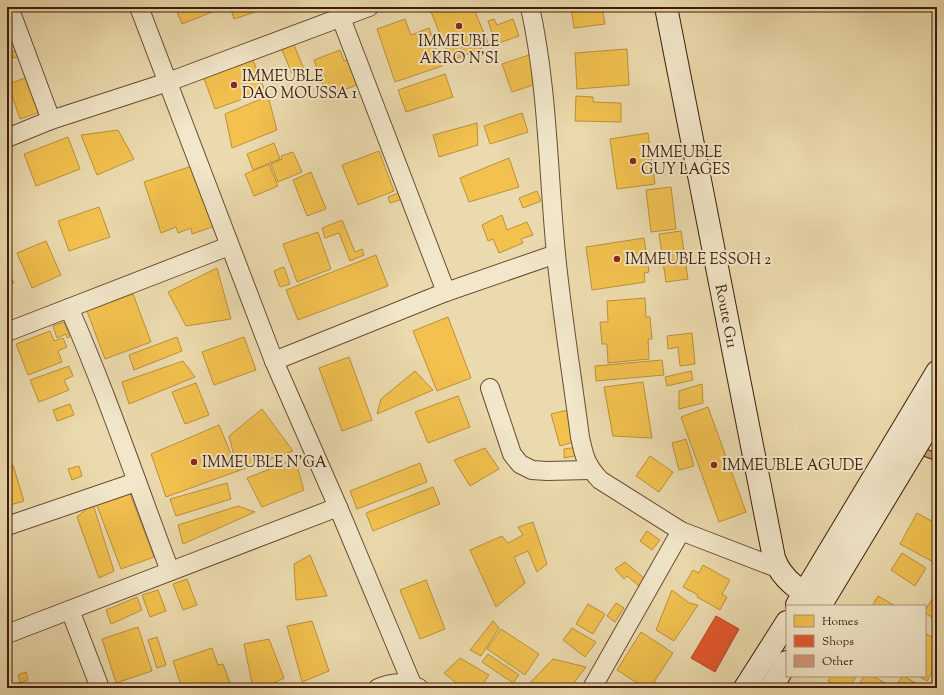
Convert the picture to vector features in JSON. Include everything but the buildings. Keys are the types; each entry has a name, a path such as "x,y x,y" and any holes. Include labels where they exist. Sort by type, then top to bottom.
{"street":[{"path":"9,7 51,120"},
{"path":"139,7 274,361 415,686"},
{"path":"7,138 51,120 168,82 369,7"},
{"path":"530,7 536,35 544,97 556,254 580,437 584,457 590,470 600,480 682,531 777,568"},
{"name":"Route G11","path":"666,7 774,558 777,568 786,579 811,602"},
{"path":"342,18 446,292"},
{"path":"7,332 229,246"},
{"path":"274,361 446,292 556,254"},
{"path":"70,308 91,358 170,571"},
{"path":"811,602 937,372"},
{"path":"490,388 512,454 520,464 532,470 590,470"},
{"path":"811,602 937,412"},
{"path":"7,526 136,482"},
{"path":"7,634 338,507"},
{"path":"592,688 682,531"},
{"path":"70,610 100,688"},
{"path":"745,688 786,624"},
{"path":"772,688 786,664"},
{"path":"378,688 398,682 415,686"}],"place":[{"name":"IMMEUBLE AKRO N'SI","path":"459,26"},
{"name":"IMMEUBLE DAO MOUSSA 1","path":"234,85"},
{"name":"IMMEUBLE GUY LAGES","path":"633,161"},
{"name":"IMMEUBLE ESSOH 2","path":"617,259"},
{"name":"IMMEUBLE N'GA","path":"194,462"},
{"name":"IMMEUBLE AGUDE","path":"714,465"}]}
